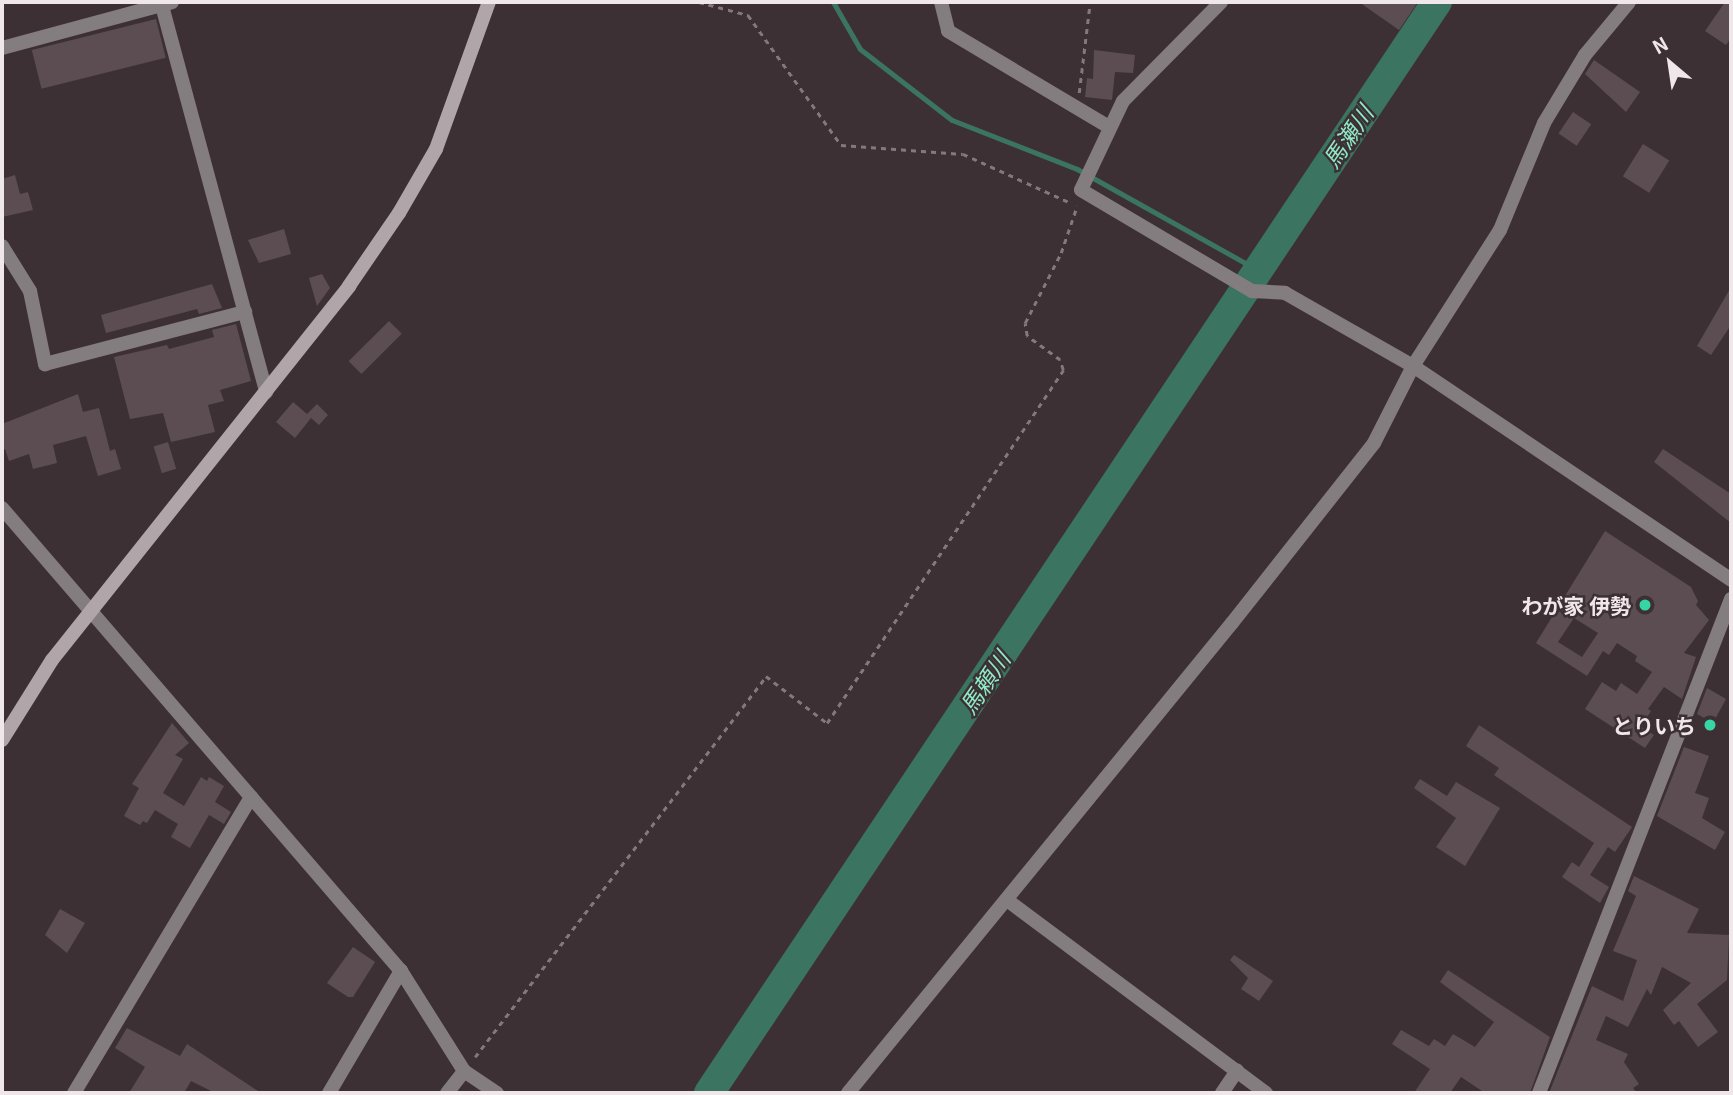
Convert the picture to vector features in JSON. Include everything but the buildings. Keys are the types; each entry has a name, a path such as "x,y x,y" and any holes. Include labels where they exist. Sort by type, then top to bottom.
{"street":[{"path":"2,740 52,660 349,286 420,178 457,96 489,2"},
{"path":"941,2 948,31 1109,127"},
{"path":"1221,2 1123,101 1081,190 1252,291 1285,293 1413,366 1731,580"},
{"path":"848,1093 1324,509 1374,443 1413,366 1500,230 1544,123 1585,55 1629,2"},
{"path":"2,48 165,3 266,392"},
{"path":"2,246 30,291 45,364 244,312"},
{"path":"2,508 401,971 464,1071 497,1093"},
{"path":"1539,1093 1731,599"},
{"path":"74,1093 251,797"},
{"path":"1007,900 1266,1093"},
{"path":"330,1093 401,971"},
{"path":"447,1093 464,1071"},
{"path":"1222,1093 1237,1071"}],"path":[{"path":"464,1071 766,676 827,723 1063,370 1060,360 1027,336 1025,323 1061,253 1077,214 1076,202 1062,201 963,154 841,145 748,15 699,2"},
{"path":"1080,110 1079,87 1090,2"}],"waterway":[{"path":"833,2 860,49 952,120 1077,169 1258,270"},
{"name":"馬頼川","path":"709,1093 1437,2"}],"place":[{"name":"わが家 伊勢","path":"1645,605"},
{"name":"とりいち","path":"1710,725"}],"water label":[{"name":"馬瀬川","path":"1347,136"}]}
